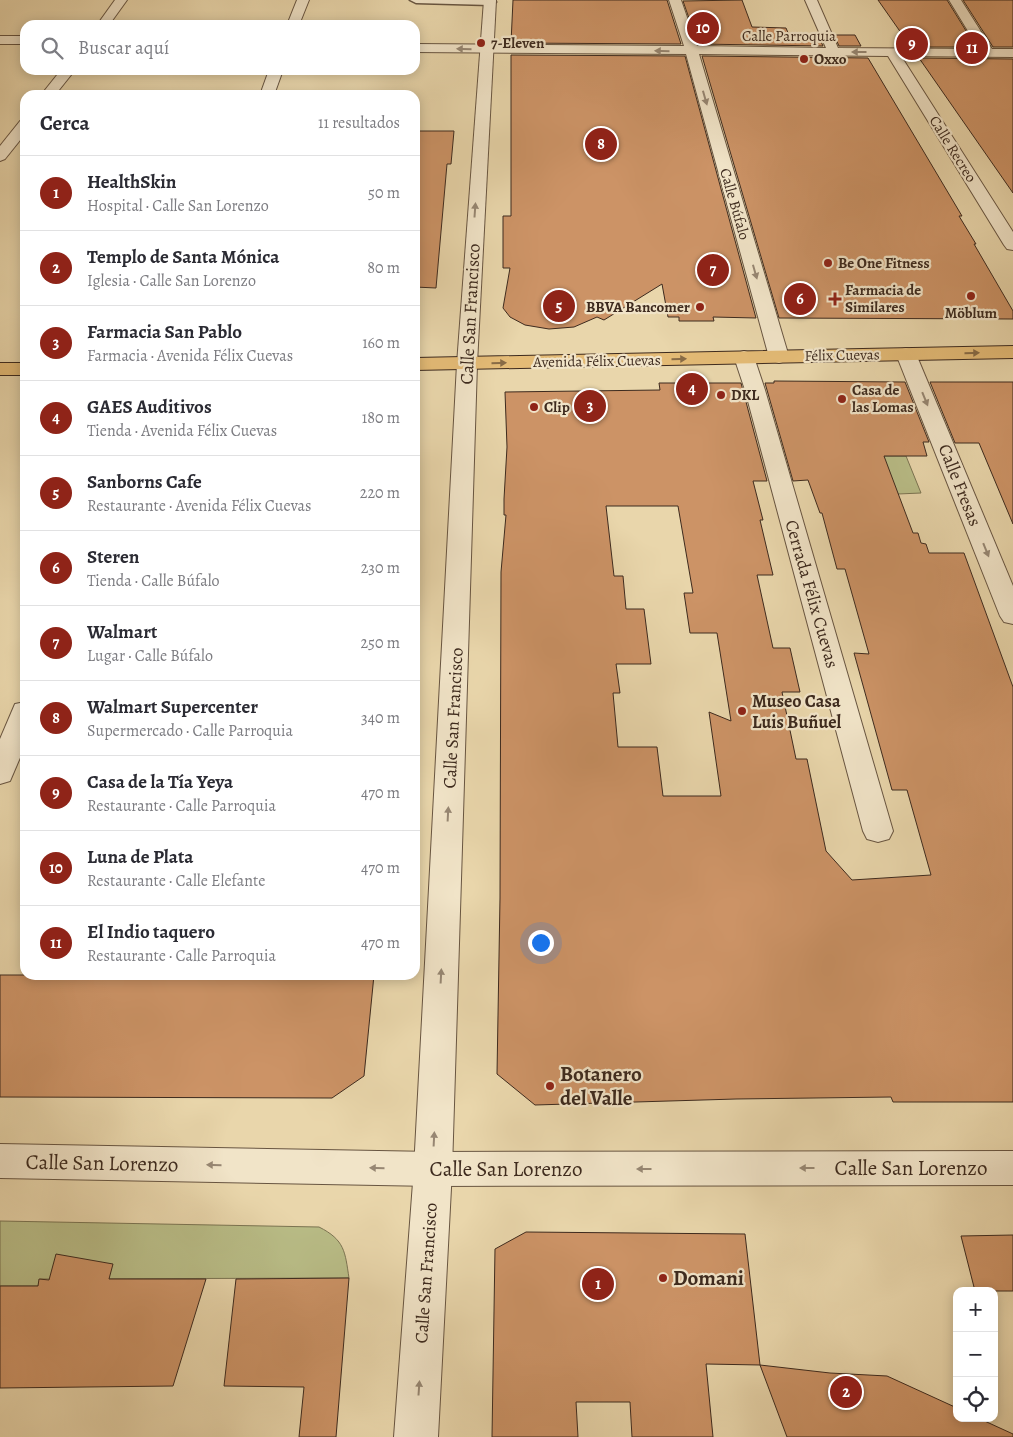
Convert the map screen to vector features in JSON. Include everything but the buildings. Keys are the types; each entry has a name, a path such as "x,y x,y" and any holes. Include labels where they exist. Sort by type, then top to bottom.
{"main road":[{"path":"906,354 1013,352"},
{"name":"Félix Cuevas","path":"779,357 906,354"},
{"name":"Avenida Félix Cuevas","path":"420,364 779,357"},
{"path":"0,369 20,368"}],"street":[{"path":"107,20 121,0"},
{"path":"295,20 303,0"},
{"path":"416,0 490,1"},
{"name":"Calle Búfalo","path":"675,0 692,52 779,357"},
{"path":"811,0 834,52"},
{"path":"955,0 987,52"},
{"name":"Calle San Francisco","path":"416,1437 433,1169 471,278 490,1"},
{"path":"0,40 20,40"},
{"name":"Calle Parroquia","path":"420,48 692,52 1013,53"},
{"name":"Calle Recreo","path":"892,52 1013,245"},
{"path":"52,90 64,75"},
{"path":"269,90 274,75"},
{"path":"0,156 20,130"},
{"name":"Calle Fresas","path":"906,354 1013,616"},
{"name":"Cerrada Félix Cuevas","path":"744,358 755,390 878,831"},
{"path":"0,774 20,724"},
{"name":"Calle San Lorenzo","path":"0,1161 433,1169 1013,1168"}],"green space":[{"path":"879,456 906,456 921,493 898,494"},
{"path":"0,1221 319,1227 339,1242 345,1254 349,1278 40,1279 38,1286 0,1286"}],"place":[{"name":"Luna de Plata","path":"703,28"},
{"name":"7-Eleven","path":"481,43"},
{"name":"Casa de la Tía Yeya","path":"912,44"},
{"name":"El Indio taquero","path":"972,48"},
{"name":"Oxxo","path":"804,59"},
{"name":"Walmart Supercenter","path":"601,144"},
{"name":"Be One Fitness","path":"828,263"},
{"name":"Walmart","path":"713,270"},
{"name":"Möblum","path":"971,296"},
{"name":"Steren","path":"800,299"},
{"name":"Farmacia de Similares","path":"835,299"},
{"name":"Sanborns Cafe","path":"559,306"},
{"name":"BBVA Bancomer","path":"700,307"},
{"name":"GAES Auditivos","path":"692,389"},
{"name":"DKL","path":"721,395"},
{"name":"Casa de las Lomas","path":"842,399"},
{"name":"Farmacia San Pablo","path":"590,406"},
{"name":"Clip","path":"534,407"},
{"name":"Museo Casa Luis Buñuel","path":"742,711"},
{"name":"Botanero del Valle","path":"550,1086"},
{"name":"Domani","path":"663,1278"},
{"name":"HealthSkin","path":"598,1284"},
{"name":"Templo de Santa Mónica","path":"846,1392"}]}
